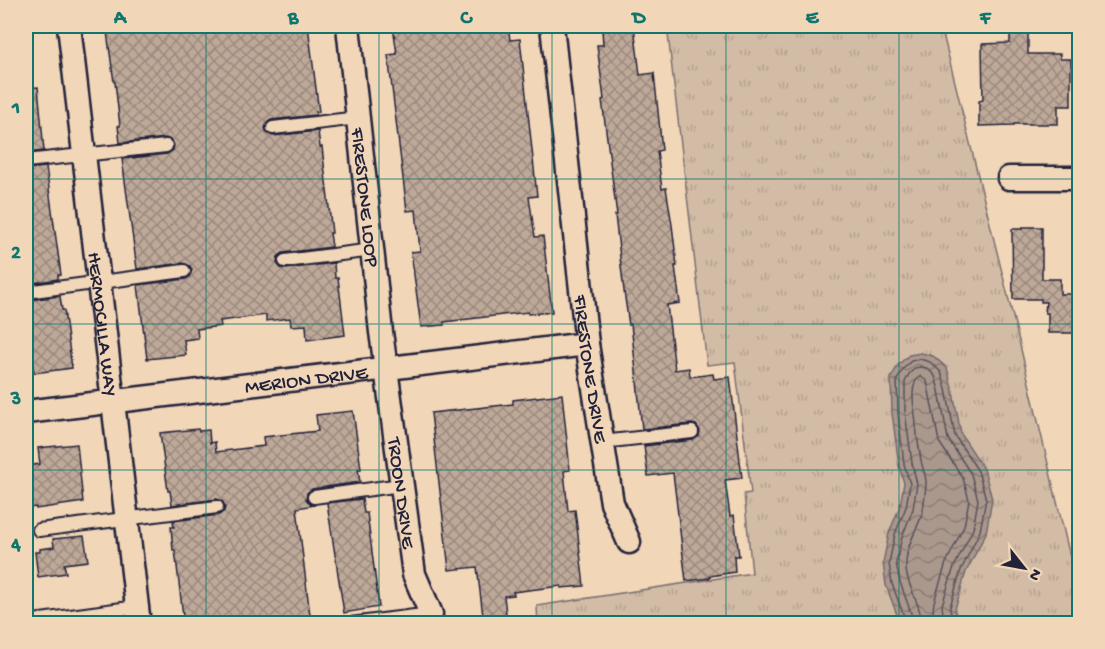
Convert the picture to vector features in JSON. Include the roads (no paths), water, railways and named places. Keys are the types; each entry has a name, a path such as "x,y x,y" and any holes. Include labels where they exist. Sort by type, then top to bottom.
{"street":[{"name":"HERMOCILLA WAY","path":"69,26 138,615"},
{"name":"FIRESTONE LOOP","path":"348,26 386,368"},
{"name":"FIRESTONE DRIVE","path":"552,26 587,344 612,503 629,542"},
{"path":"1009,178 1080,178"},
{"name":"MERION DRIVE","path":"26,412 587,344"},
{"name":"TROON DRIVE","path":"386,368 414,574 431,614"}],"lane":[{"path":"273,128 358,118"},
{"path":"26,161 166,146"},
{"path":"285,261 373,250"},
{"path":"26,292 184,271"},
{"path":"602,442 692,432"},
{"path":"314,497 401,485"},
{"path":"39,530 217,507"},
{"path":"350,624 431,614"},
{"path":"26,622 138,615"}],"water":[{"path":"921,353 933,356 947,368 961,434 984,469 992,499 986,533 966,572 955,609 958,623 900,623 886,585 883,563 889,533 900,506 904,483 899,466 892,413 891,378 898,365 909,355"}]}
